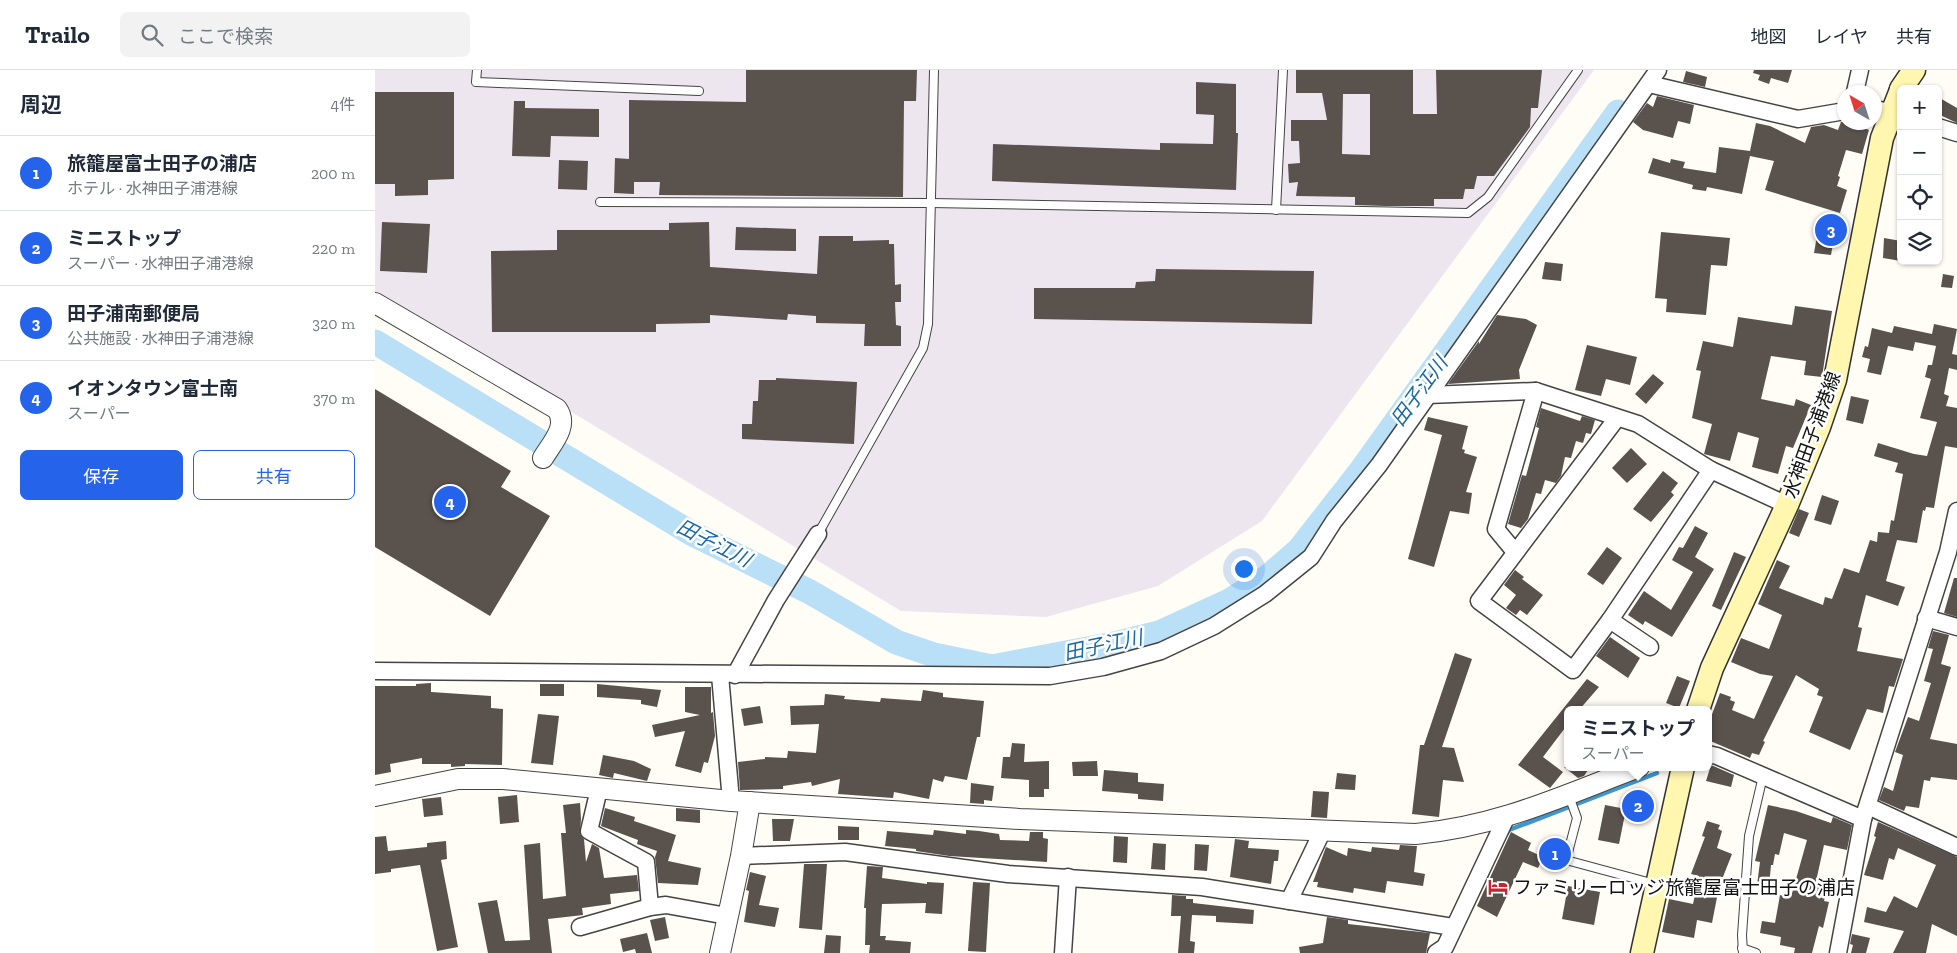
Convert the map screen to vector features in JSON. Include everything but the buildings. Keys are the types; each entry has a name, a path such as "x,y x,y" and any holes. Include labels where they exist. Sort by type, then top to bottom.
{"main road":[{"name":"水神田子浦港線","path":"1904,85 1915,70"},
{"name":"水神田子浦港線","path":"1698,706 1712,668 1787,505 1819,427 1835,380 1882,138 1889,112 1897,97"},
{"path":"1642,953 1682,771"}],"street":[{"path":"375,671 1049,676 1103,667 1161,651 1215,626 1265,594 1311,557 1334,521 1379,464 1658,70"},
{"path":"1857,85 1860,70"},
{"path":"1649,84 1798,119 1837,112"},
{"path":"1942,128 1957,133"},
{"path":"375,303 557,409 561,414 563,426 543,458"},
{"path":"1427,395 1535,391 1639,424 1711,470 1787,505"},
{"path":"1515,552 1496,529 1535,391"},
{"path":"1617,418 1479,601 1573,670 1610,620 1711,470"},
{"path":"1838,953 1865,813 1926,618 1953,553 1957,512"},
{"path":"720,953 741,856 740,802 727,675 818,534"},
{"path":"1926,618 1957,627"},
{"path":"1610,620 1649,646"},
{"path":"1712,755 1763,776 1957,847"},
{"path":"375,796 458,780 503,779 740,802 1020,819 1322,832 1417,834 1447,832 1572,802 1631,771"},
{"path":"599,789 589,831 646,862 649,907"},
{"path":"1437,953 1445,946 1506,818"},
{"path":"1289,901 1322,832"},
{"path":"741,856 845,852 1008,874 1202,887 1453,927"},
{"path":"1063,953 1067,877"},
{"path":"580,927 649,907 666,905 727,916"}],"lane":[{"path":"477,70 476,82 699,91"},
{"path":"818,534 923,348 929,324 934,70"},
{"path":"1276,210 1283,70"},
{"path":"599,202 931,203 1468,213 1488,197 1578,70"},
{"path":"1756,953 1743,951 1749,836 1763,776"},
{"path":"1572,802 1577,818 1566,860 1657,884"}],"shaded area":[{"path":"375,70 1594,70 1262,521 1158,586 1046,617 901,611 375,293"}],"waterway":[{"name":"田子江川","path":"375,342 691,533 810,592 896,642 934,655 992,667 1119,643 1159,633 1229,601 1269,576 1299,550 1360,472 1618,112"},
{"path":"1507,833 1509,830 1657,773"}],"place":[{"name":"田子浦南郵便局","path":"1831,230"},
{"name":"イオンタウン富士南","path":"450,502"},
{"name":"ミニストップ","path":"1638,806"},
{"name":"旅籠屋富士田子の浦店","path":"1555,854"},
{"name":"ファミリーロッジ旅籠屋富士田子の浦店","path":"1498,887"}]}
